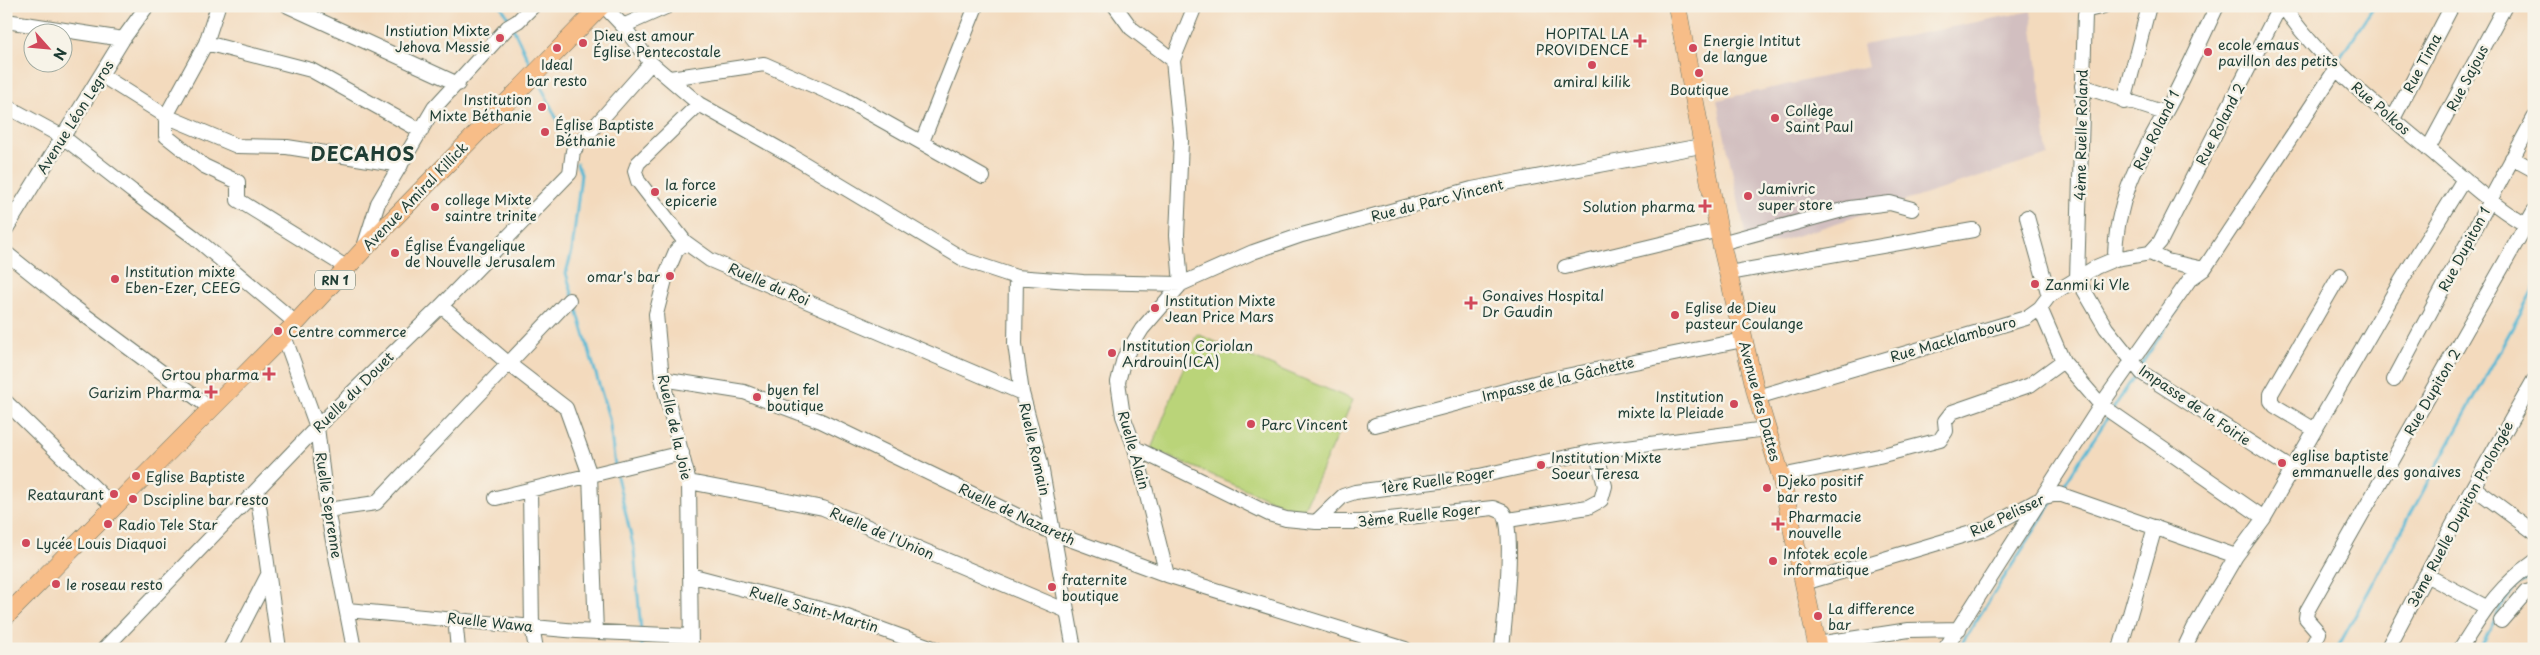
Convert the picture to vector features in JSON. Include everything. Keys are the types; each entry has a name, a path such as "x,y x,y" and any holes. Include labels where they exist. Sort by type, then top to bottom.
{"main road":[{"name":"Avenue Amiral Killick","path":"113,506 290,330 364,248 603,6"},
{"name":"Avenue des Dattes","path":"1677,6 1701,146 1720,237 1757,397 1781,476 1817,646"},
{"name":"RN 1","path":"6,616 113,506"}],"street":[{"name":"Avenue Léon Legros","path":"6,229 123,39 147,6"},
{"path":"218,6 206,43 166,116 166,136 204,166 238,182 238,200 346,267"},
{"path":"288,6 458,84"},
{"path":"364,248 378,202 434,108 513,24 533,6"},
{"path":"603,6 623,26 651,63 699,104 790,155 965,260 1016,277 1083,282 1181,284 1177,235 1181,141 1173,60 1195,6"},
{"path":"623,26 668,6"},
{"path":"922,142 976,6"},
{"path":"1116,6 1130,28 1173,60"},
{"name":"4ème Ruelle Roland","path":"2078,278 2085,14 2088,10 2104,6"},
{"path":"2124,102 2149,6"},
{"name":"Rue Roland 1","path":"2114,259 2115,233 2121,205 2154,130 2165,113 2217,6"},
{"name":"Rue Polkos","path":"2281,6 2335,67 2392,119 2490,201 2526,225"},
{"name":"Rue Roland 2","path":"2155,248 2281,6"},
{"name":"Rue Tima","path":"2392,119 2452,6"},
{"name":"Rue Sajous","path":"2428,149 2505,6"},
{"path":"6,20 123,39"},
{"path":"206,43 311,70 421,131"},
{"name":"Ruelle du Douet","path":"104,649 257,491 317,426 440,306 570,173 572,151 651,63"},
{"path":"670,78 764,64 844,99 983,177"},
{"path":"1945,649 1959,630 2101,405 2190,280 2204,269 2335,67"},
{"path":"101,75 166,116 237,146 287,147 401,164"},
{"path":"2082,86 2124,102 2165,113"},
{"name":"Ruelle du Roi","path":"699,104 638,163 635,171 638,181 685,242 710,260 1022,393"},
{"path":"6,106 64,136 132,192 194,236 290,330"},
{"name":"Rue Dupiton 1","path":"2394,380 2534,118"},
{"name":"Rue du Parc Vincent","path":"1181,284 1254,252 1302,235 1472,189 1701,146"},
{"path":"2512,158 2534,170"},
{"path":"2184,649 2194,628 2236,556 2264,518 2464,179"},
{"path":"1565,267 1720,237 1850,208 1890,203 1912,209"},
{"name":"Rue Dupiton 2","path":"2311,649 2320,633 2306,618 2307,611 2534,210"},
{"path":"2027,217 2049,296"},
{"path":"1729,273 1972,230"},
{"name":"Ruelle de la Joie","path":"685,242 676,251 667,272 656,314 662,379 688,482 690,643"},
{"path":"2155,248 2166,260 2204,269"},
{"name":"Rue Macklambouro","path":"1757,397 2026,318 2040,308 2049,296 2078,278 2114,259 2155,248"},
{"path":"6,253 71,305 210,408"},
{"path":"2315,430 2275,406 2270,401 2271,394 2340,275"},
{"name":"Ruelle Romain","path":"1016,277 1015,344 1022,393 1040,460 1074,649"},
{"name":"Impasse de la Foirie","path":"2078,278 2106,328 2131,362 2142,373 2292,469"},
{"name":"Ruelle Alain","path":"1167,575 1135,448 1122,416 1118,382 1124,358 1142,329 1181,284"},
{"path":"328,510 376,503 569,300"},
{"path":"440,306 509,364 566,408 590,475 596,632"},
{"path":"2040,308 2064,361 2101,405 2264,518"},
{"name":"Ruelle Seprenne","path":"290,330 317,426 328,510 354,649"},
{"name":"Impasse de la Gâchette","path":"1374,425 1546,380 1743,340"},
{"path":"1781,476 1880,456 1940,440 1946,431 1946,421 1952,412 2030,385 2064,361"},
{"name":"Ruelle de Nazareth","path":"662,379 744,392 821,421 1053,533 1167,575 1405,649"},
{"name":"3ème Ruelle Dupiton Prolongée","path":"2387,649 2473,487 2534,380"},
{"path":"6,402 113,506"},
{"name":"1ère Ruelle Roger","path":"1316,522 1343,496 1355,492 1479,476 1596,451 1766,429"},
{"path":"1135,448 1269,514 1286,519 1316,522"},
{"path":"1502,649 1508,567 1508,520 1588,507 1601,500 1605,486 1596,451"},
{"path":"496,498 627,468 682,453"},
{"name":"Ruelle de l'Union","path":"688,482 823,508 1066,610"},
{"path":"2473,487 2534,532"},
{"path":"530,490 532,626 536,649"},
{"path":"257,491 279,649"},
{"name":"Rue Pelisser","path":"1804,583 1984,528 2044,497 2058,494 2236,556"},
{"name":"3ème Ruelle Roger","path":"1316,522 1361,522 1493,508 1503,512 1508,520"},
{"path":"2120,649 2156,527"},
{"path":"2460,649 2486,607 2510,579 2534,562"},
{"path":"230,649 268,575"},
{"name":"Ruelle Saint-Martin","path":"690,575 839,614 936,649"},
{"path":"2426,575 2486,607"},
{"path":"2501,620 2526,592 2534,590"},
{"name":"Ruelle Wawa","path":"347,610 455,618 596,632 632,633 690,643"},
{"path":"455,618 458,649"},
{"path":"1817,646 1909,630 1959,630"}],"shaded area":[{"path":"2031,11 2048,155 1749,251 1717,100 1868,67 1863,45"}],"green space":[{"name":"Parc Vincent","path":"1197,334 1353,400 1302,513 1151,449"}],"waterway":[{"path":"501,6 511,22"},
{"path":"2336,64 2374,6"},
{"path":"513,28 532,68"},
{"path":"538,80 571,149"},
{"path":"577,164 581,174 572,251 566,273 609,418 615,466"},
{"path":"2337,649 2534,288"},
{"path":"2141,365 2179,307"},
{"path":"2113,409 2137,372"},
{"path":"2060,491 2110,414"},
{"path":"616,472 634,549 641,631"},
{"path":"1958,649 2054,500"},
{"path":"2479,649 2506,599 2513,590 2534,574"},
{"path":"641,637 642,649"}],"place":[{"name":"Instiution Mixte Jehova Messie","path":"500,38"},
{"name":"HOPITAL LA PROVIDENCE","path":"1640,41"},
{"name":"Dieu est amour Église Pentecostale","path":"583,43"},
{"name":"Ideal bar resto","path":"557,48"},
{"name":"Energie Intitut de langue","path":"1693,48"},
{"name":"ecole emaus pavillon des petits","path":"2208,52"},
{"name":"amiral kilik","path":"1592,65"},
{"name":"Boutique","path":"1699,73"},
{"name":"Institution Mixte Béthanie","path":"542,107"},
{"name":"Collège Saint Paul","path":"1775,118"},
{"name":"Église Baptiste Béthanie","path":"545,132"},
{"name":"la force epicerie","path":"655,192"},
{"name":"Jamivric super store","path":"1748,196"},
{"name":"Solution pharma","path":"1705,206"},
{"name":"college Mixte saintre trinite","path":"435,207"},
{"name":"Église Évangelique de Nouvelle Jerusalem","path":"395,253"},
{"name":"omar's bar","path":"670,276"},
{"name":"Institution mixte Eben-Ezer, CEEG","path":"115,279"},
{"name":"Zanmi ki Vle","path":"2035,284"},
{"name":"Gonaives Hospital Dr Gaudin","path":"1471,303"},
{"name":"Institution Mixte Jean Price Mars","path":"1155,308"},
{"name":"Eglise de Dieu pasteur Coulange","path":"1675,315"},
{"name":"Centre commerce","path":"278,331"},
{"name":"Institution Coriolan Ardrouin(ICA)","path":"1112,353"},
{"name":"Grtou pharma","path":"269,374"},
{"name":"Garizim Pharma","path":"211,392"},
{"name":"byen fel boutique","path":"757,397"},
{"name":"Institution mixte la Pleiade","path":"1734,404"},
{"name":"Parc Vincent","path":"1251,424"},
{"name":"eglise baptiste emmanuelle des gonaives","path":"2282,463"},
{"name":"Institution Mixte Soeur Teresa","path":"1541,465"},
{"name":"Eglise Baptiste","path":"136,476"},
{"name":"Djeko positif bar resto","path":"1767,488"},
{"name":"Reataurant","path":"114,494"},
{"name":"Dscipline bar resto","path":"133,499"},
{"name":"Radio Tele Star","path":"108,524"},
{"name":"Pharmacie nouvelle","path":"1778,524"},
{"name":"Lycée Louis Diaquoi","path":"26,543"},
{"name":"Infotek ecole informatique","path":"1773,561"},
{"name":"le roseau resto","path":"56,584"},
{"name":"fraternite boutique","path":"1052,587"},
{"name":"La difference bar","path":"1818,616"}],"district":[{"name":"DECAHOS","path":"363,153"}]}
